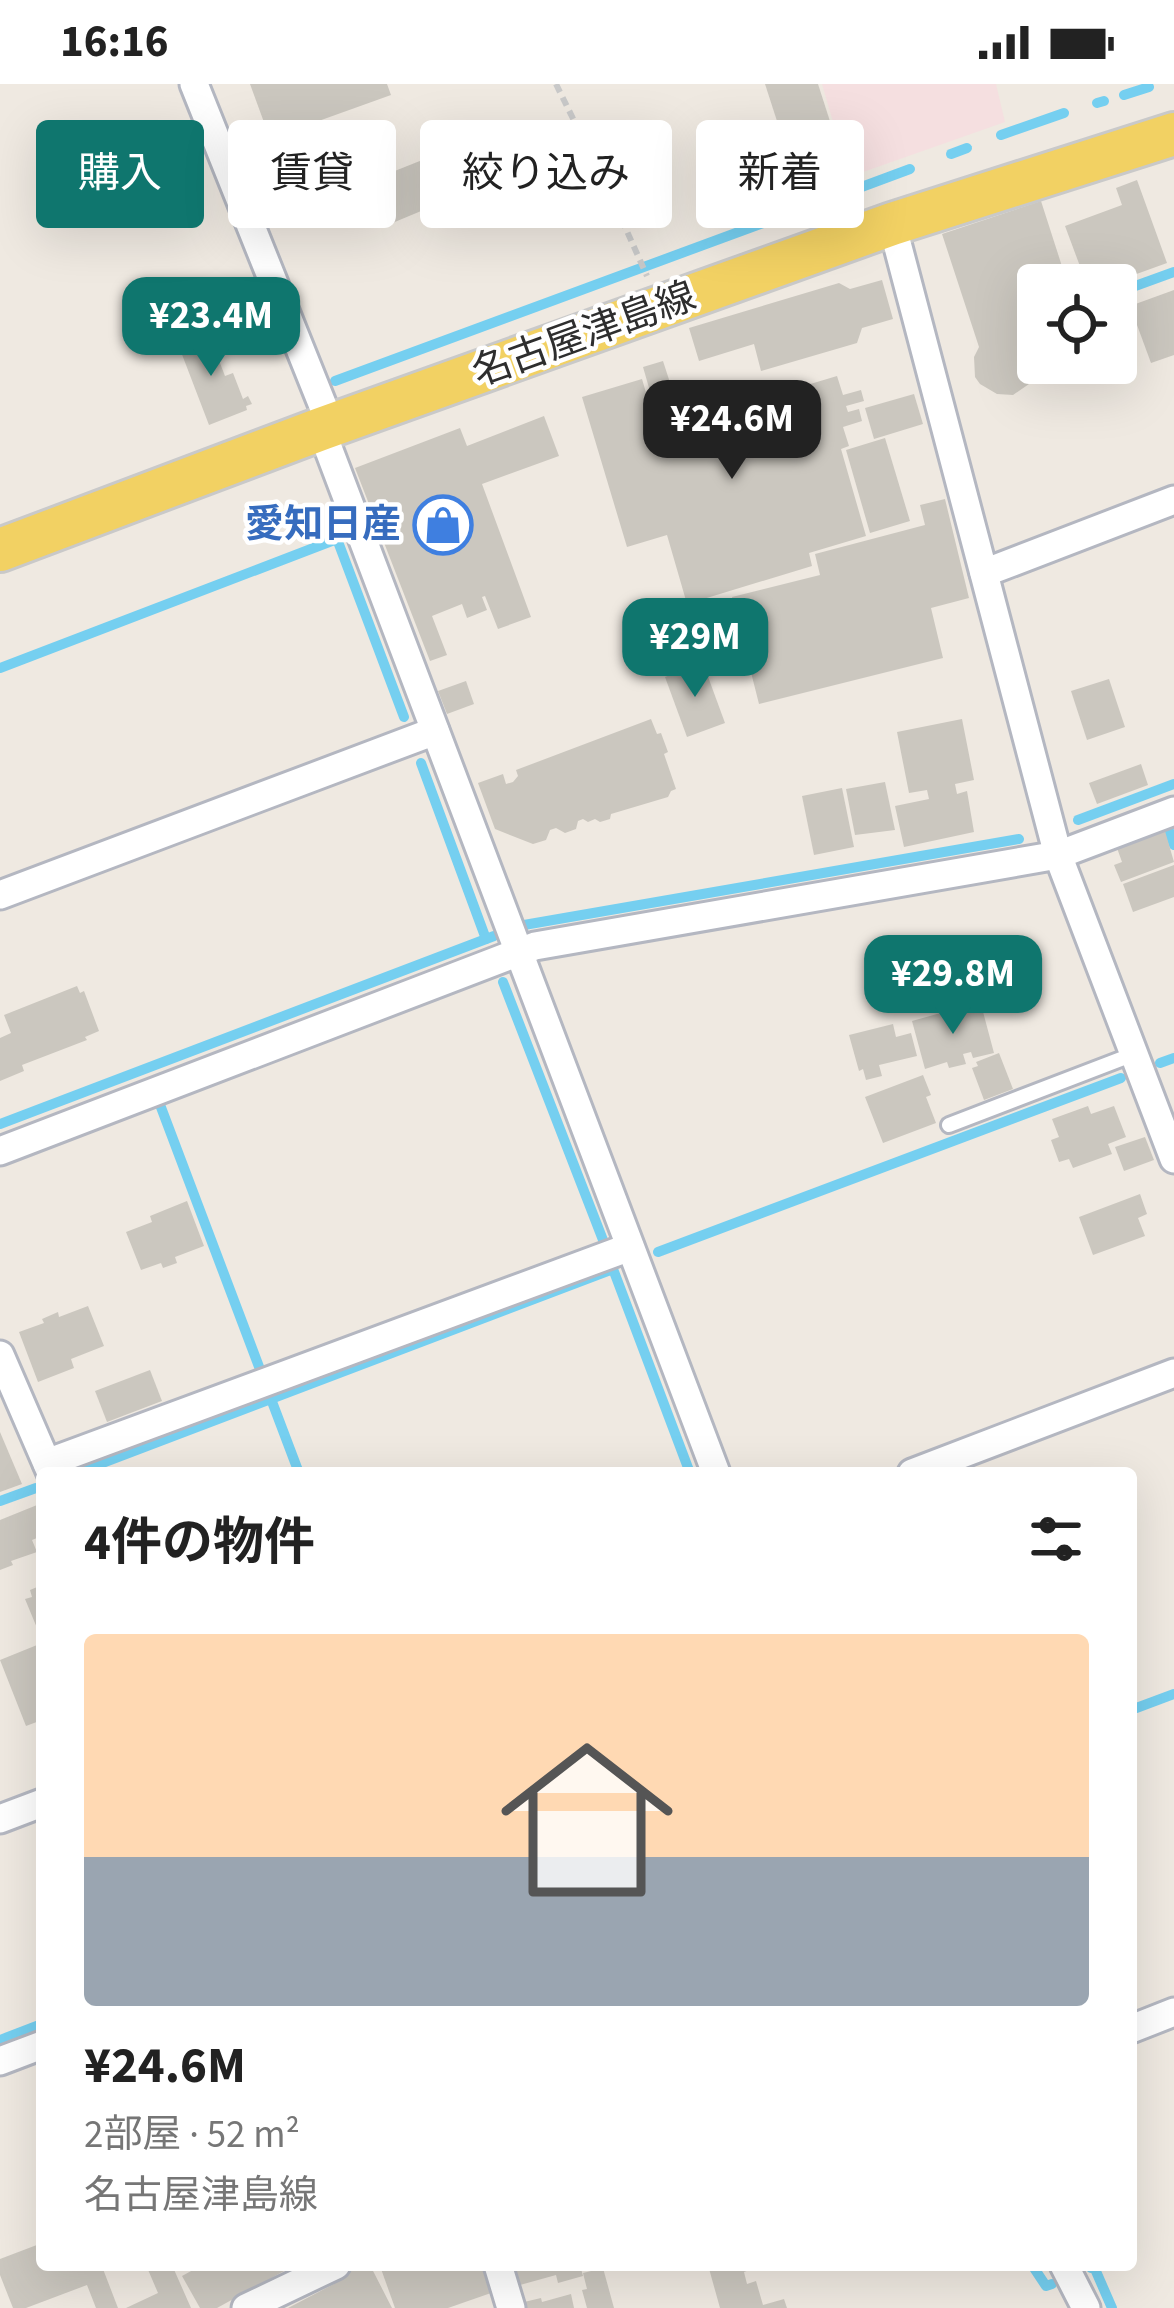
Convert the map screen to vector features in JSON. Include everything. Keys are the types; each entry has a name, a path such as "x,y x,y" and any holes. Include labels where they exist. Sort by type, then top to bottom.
{"main road":[{"name":"名古屋津島線","path":"0,550 326,427 892,224 1174,134"}],"street":[{"path":"194,84 714,1467"},
{"path":"892,224 1058,855 1174,1159"},
{"path":"984,573 1174,500"},
{"path":"0,895 436,731"},
{"path":"0,1151 535,946 1058,855 1174,811"},
{"path":"52,1467 631,1247"},
{"path":"0,1355 49,1467"},
{"path":"928,1467 1174,1372"},
{"path":"0,1819 36,1805"},
{"path":"1137,2027 1174,2012"},
{"path":"0,2061 36,2047"},
{"path":"246,2308 323,2271"},
{"path":"500,2271 511,2308"},
{"path":"1067,2271 1086,2308"}],"lane":[{"path":"949,1125 1134,1054"}],"path":[{"path":"556,84 645,272"}],"shaded area":[{"path":"822,84 996,84 1005,122 864,172 864,120 832,120"}],"building":[{"path":"250,84 387,84 391,95 321,120 263,120"},
{"path":"765,84 818,84 830,120 777,120"},
{"path":"420,161 420,211 396,221 396,170"},
{"path":"1137,180 1167,263 1137,274 1137,264 1079,264 1065,226 1122,205 1116,188"},
{"path":"1041,201 1061,264 1017,264 1017,384 1029,384 1013,395 997,394 975,377 974,357 979,347 942,234"},
{"path":"882,280 893,319 862,328 857,343 761,371 754,344 699,361 689,328 839,283 850,289"},
{"path":"1174,290 1174,355 1151,363 1137,325 1137,303"},
{"path":"190,332 192,338 208,332 225,376 233,373 243,399 248,396 252,404 247,410 209,425 178,344 178,337"},
{"path":"663,361 673,392 693,386 701,414 660,426 643,367"},
{"path":"837,376 843,395 861,390 864,401 846,406 848,412 859,409 862,421 843,427 849,446 841,449 866,536 809,553 812,566 687,604 667,535 627,547 582,397 642,379 657,430"},
{"path":"914,394 923,424 874,439 865,408"},
{"path":"544,416 559,456 482,484 531,617 498,629 485,596 487,610 467,618 462,604 432,616 447,655 430,661 355,468 460,428 467,446"},
{"path":"885,438 910,521 870,533 846,450"},
{"path":"945,499 969,598 931,608 943,658 759,704 732,597 820,575 815,554 925,525 920,505"},
{"path":"703,663 725,723 687,737 665,677"},
{"path":"1109,679 1125,727 1087,740 1071,691"},
{"path":"466,681 474,704 447,714 438,691"},
{"path":"651,719 668,752 664,754 676,789 668,797 611,814 600,822 583,819 565,833 550,830 546,840 533,844 495,829 478,783 503,774 506,784 513,782 516,770"},
{"path":"962,719 974,780 955,784 957,794 967,791 974,832 904,847 895,806 929,799 927,790 909,793 897,732"},
{"path":"1141,764 1148,785 1097,804 1089,783"},
{"path":"885,782 895,830 855,835 846,789"},
{"path":"842,788 854,847 814,855 802,796"},
{"path":"1165,831 1174,862 1121,882 1114,865 1122,862 1117,848"},
{"path":"1174,865 1174,897 1133,912 1123,884"},
{"path":"77,986 80,993 84,991 99,1031 22,1065 24,1071 0,1081 0,1038 11,1033 4,1015"},
{"path":"962,1007 963,1013 982,1008 994,1053 973,1058 971,1052 963,1054 966,1064 949,1068 947,1062 925,1069 912,1021"},
{"path":"893,1024 896,1037 911,1033 917,1056 879,1065 882,1076 866,1080 849,1035"},
{"path":"999,1053 1013,1089 984,1100 972,1068"},
{"path":"923,1075 936,1123 883,1143 865,1097"},
{"path":"1088,1106 1091,1114 1114,1106 1126,1137 1108,1144 1112,1154 1073,1168 1069,1159 1059,1162 1051,1140 1059,1137 1052,1119"},
{"path":"1145,1137 1154,1160 1124,1171 1115,1147"},
{"path":"1140,1194 1147,1214 1138,1218 1145,1236 1093,1255 1079,1217"},
{"path":"187,1201 204,1246 175,1257 177,1263 141,1270 126,1232"},
{"path":"88,1306 104,1346 71,1359 74,1368 38,1382 19,1332 58,1312 59,1317"},
{"path":"150,1370 162,1401 107,1422 95,1391"},
{"path":"0,1432 22,1484 0,1492"},
{"path":"36,1505 36,1538 32,1540 36,1552 0,1570 0,1520"},
{"path":"36,1588 36,1626 25,1599 32,1597 30,1590"},
{"path":"36,1645 36,1722 26,1726 0,1660"},
{"path":"36,2245 36,2271 104,2271 118,2308 96,2308 87,2285 26,2308 13,2308 0,2275 0,2259"},
{"path":"149,2271 175,2271 191,2308 126,2308 158,2293"},
{"path":"191,2271 284,2271 217,2308 200,2308 182,2276"},
{"path":"350,2271 373,2271 392,2308 288,2308 334,2284 332,2280"},
{"path":"382,2271 483,2271 491,2293 448,2308 395,2308"},
{"path":"516,2271 582,2271 583,2276 558,2283 556,2275 520,2285"},
{"path":"604,2271 614,2308 587,2308 583,2273"},
{"path":"710,2271 747,2271 747,2284 756,2281 763,2305 784,2299 787,2308 720,2308"},
{"path":"571,2294 574,2308 525,2308 524,2302"}],"waterway":[{"path":"1124,95 1149,87"},
{"path":"1097,103 1104,101"},
{"path":"1001,135 1064,113"},
{"path":"951,154 967,148"},
{"path":"864,186 910,169"},
{"path":"335,381 749,228"},
{"path":"1137,285 1174,272"},
{"path":"0,668 337,539 404,717"},
{"path":"421,763 486,939"},
{"path":"1078,820 1174,784"},
{"path":"1168,828 1174,845"},
{"path":"524,925 1019,839"},
{"path":"0,1124 494,936"},
{"path":"503,982 603,1240"},
{"path":"1160,1063 1174,1058"},
{"path":"658,1252 1121,1078"},
{"path":"159,1102 261,1372"},
{"path":"92,1467 613,1269 688,1467"},
{"path":"271,1399 297,1467"},
{"path":"0,1501 36,1488"},
{"path":"1137,1708 1174,1694"},
{"path":"0,2040 36,2026"},
{"path":"1036,2271 1046,2286 1052,2284"},
{"path":"1096,2271 1112,2308"}],"place":[{"name":"愛知日産","path":"443,525"}]}
